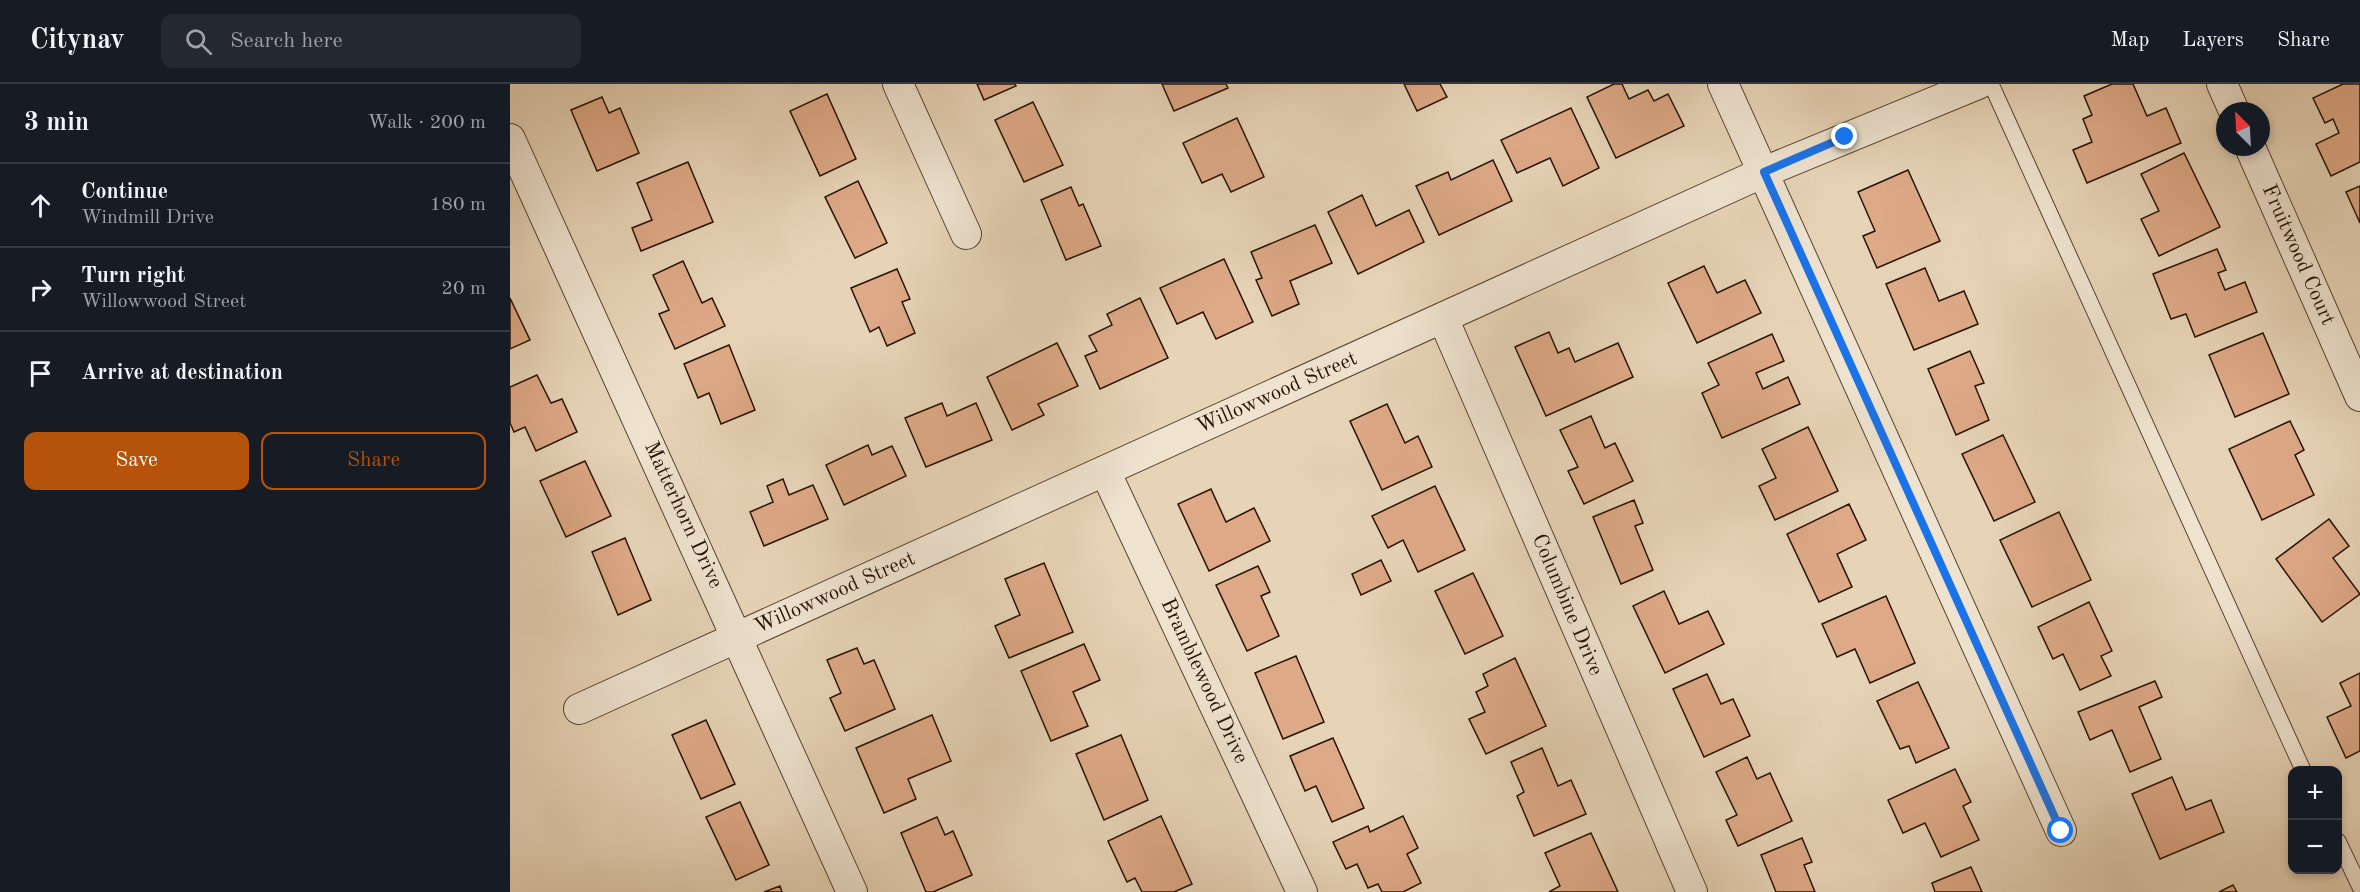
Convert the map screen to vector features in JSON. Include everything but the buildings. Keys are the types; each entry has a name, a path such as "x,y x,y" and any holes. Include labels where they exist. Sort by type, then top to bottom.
{"street":[{"path":"898,84 966,234"},
{"path":"1723,84 2061,831"},
{"name":"Willowwood Street","path":"579,709 1764,172 1978,84"},
{"path":"2222,84 2230,102"},
{"name":"Matterhorn Drive","path":"510,139 739,637 852,892"},
{"name":"Fruitwood Court","path":"2254,156 2360,396"},
{"name":"Columbine Drive","path":"1443,318 1692,892"},
{"name":"Bramblewood Drive","path":"1105,471 1302,892"}],"lane":[{"path":"1991,84 2301,766"},
{"path":"2342,851 2360,887"}],"route":[{"path":"1845,137 1764,172 2061,831"}]}
